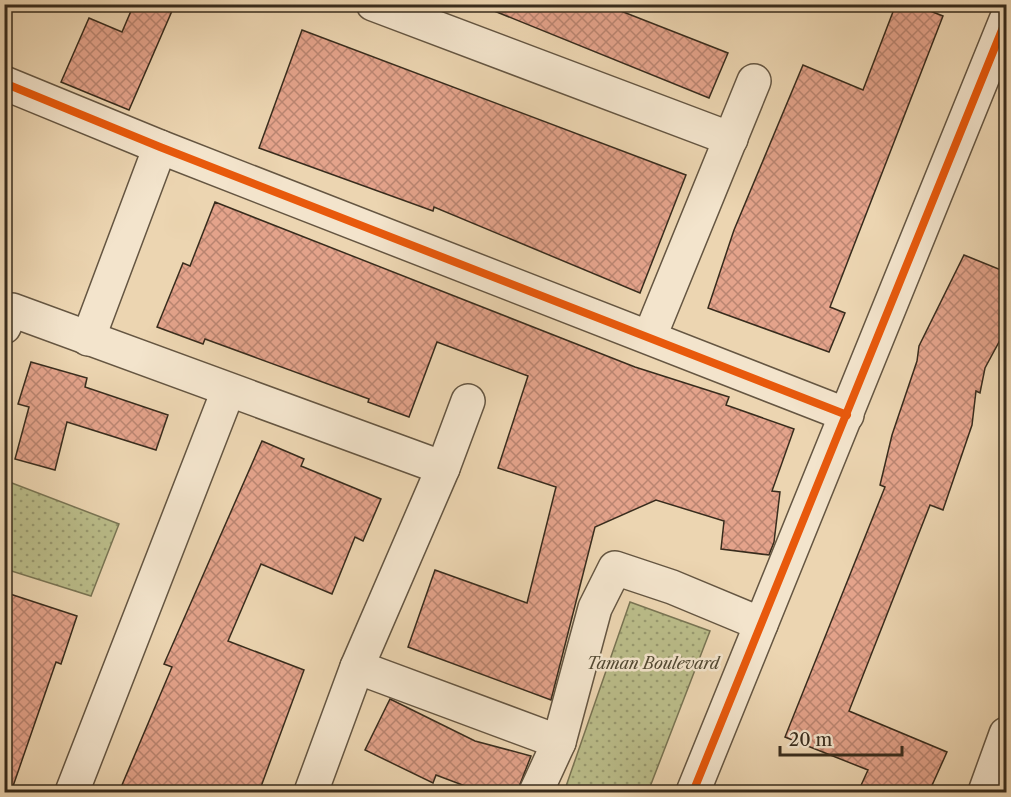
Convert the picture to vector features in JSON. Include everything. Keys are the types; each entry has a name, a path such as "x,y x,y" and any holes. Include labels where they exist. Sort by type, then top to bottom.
{"street":[{"path":"374,4 731,138"},
{"path":"698,791 761,624 1006,20"},
{"path":"650,336 754,81"},
{"path":"4,83 160,147 650,336 847,415"},
{"path":"88,339 160,147"},
{"path":"7,315 88,339 443,468"},
{"path":"72,792 228,391"},
{"path":"310,792 357,667 443,468 468,401"},
{"path":"536,792 559,741 595,608 615,568 672,587 761,624"},
{"path":"357,667 559,741"},
{"path":"985,792 1006,735"}],"green space":[{"path":"4,480 119,524 91,596 5,569"},
{"name":"Taman Boulevard","path":"630,602 710,631 648,792 564,792"}],"building":[{"path":"134,4 175,4 129,110 61,82 89,18 122,32"},
{"path":"477,4 603,4 728,53 709,98"},
{"path":"896,4 912,4 943,16 830,307 845,313 829,352 708,308 734,230 803,65 863,90"},
{"path":"302,30 686,175 640,293 434,207 433,211 259,148"},
{"path":"215,202 635,367 729,397 726,405 794,429 772,491 780,492 774,542 769,555 721,549 724,521 656,500 595,527 551,700 408,647 435,570 527,603 556,487 498,468 528,376 437,342 409,417 368,402 369,399 205,339 203,344 157,327 183,263 190,266"},
{"path":"964,255 1006,272 1006,329 985,368 980,393 976,391 972,425 943,510 930,505 849,711 947,752 929,792 858,792 868,770 785,737 885,487 880,485 892,435 917,361 919,346"},
{"path":"31,362 87,378 85,387 168,415 156,450 67,422 55,470 15,459 29,407 18,404"},
{"path":"262,441 304,459 301,466 381,499 363,541 355,537 332,594 261,564 228,641 304,670 259,792 119,792 172,667 164,664"},
{"path":"4,592 77,616 61,664 56,662 11,792 4,792"},
{"path":"390,699 475,741 531,756 517,792 481,792 436,775 433,783 365,750"}],"cycle path":[{"path":"693,792 1006,20"},
{"path":"4,83 160,147 847,415"}]}
